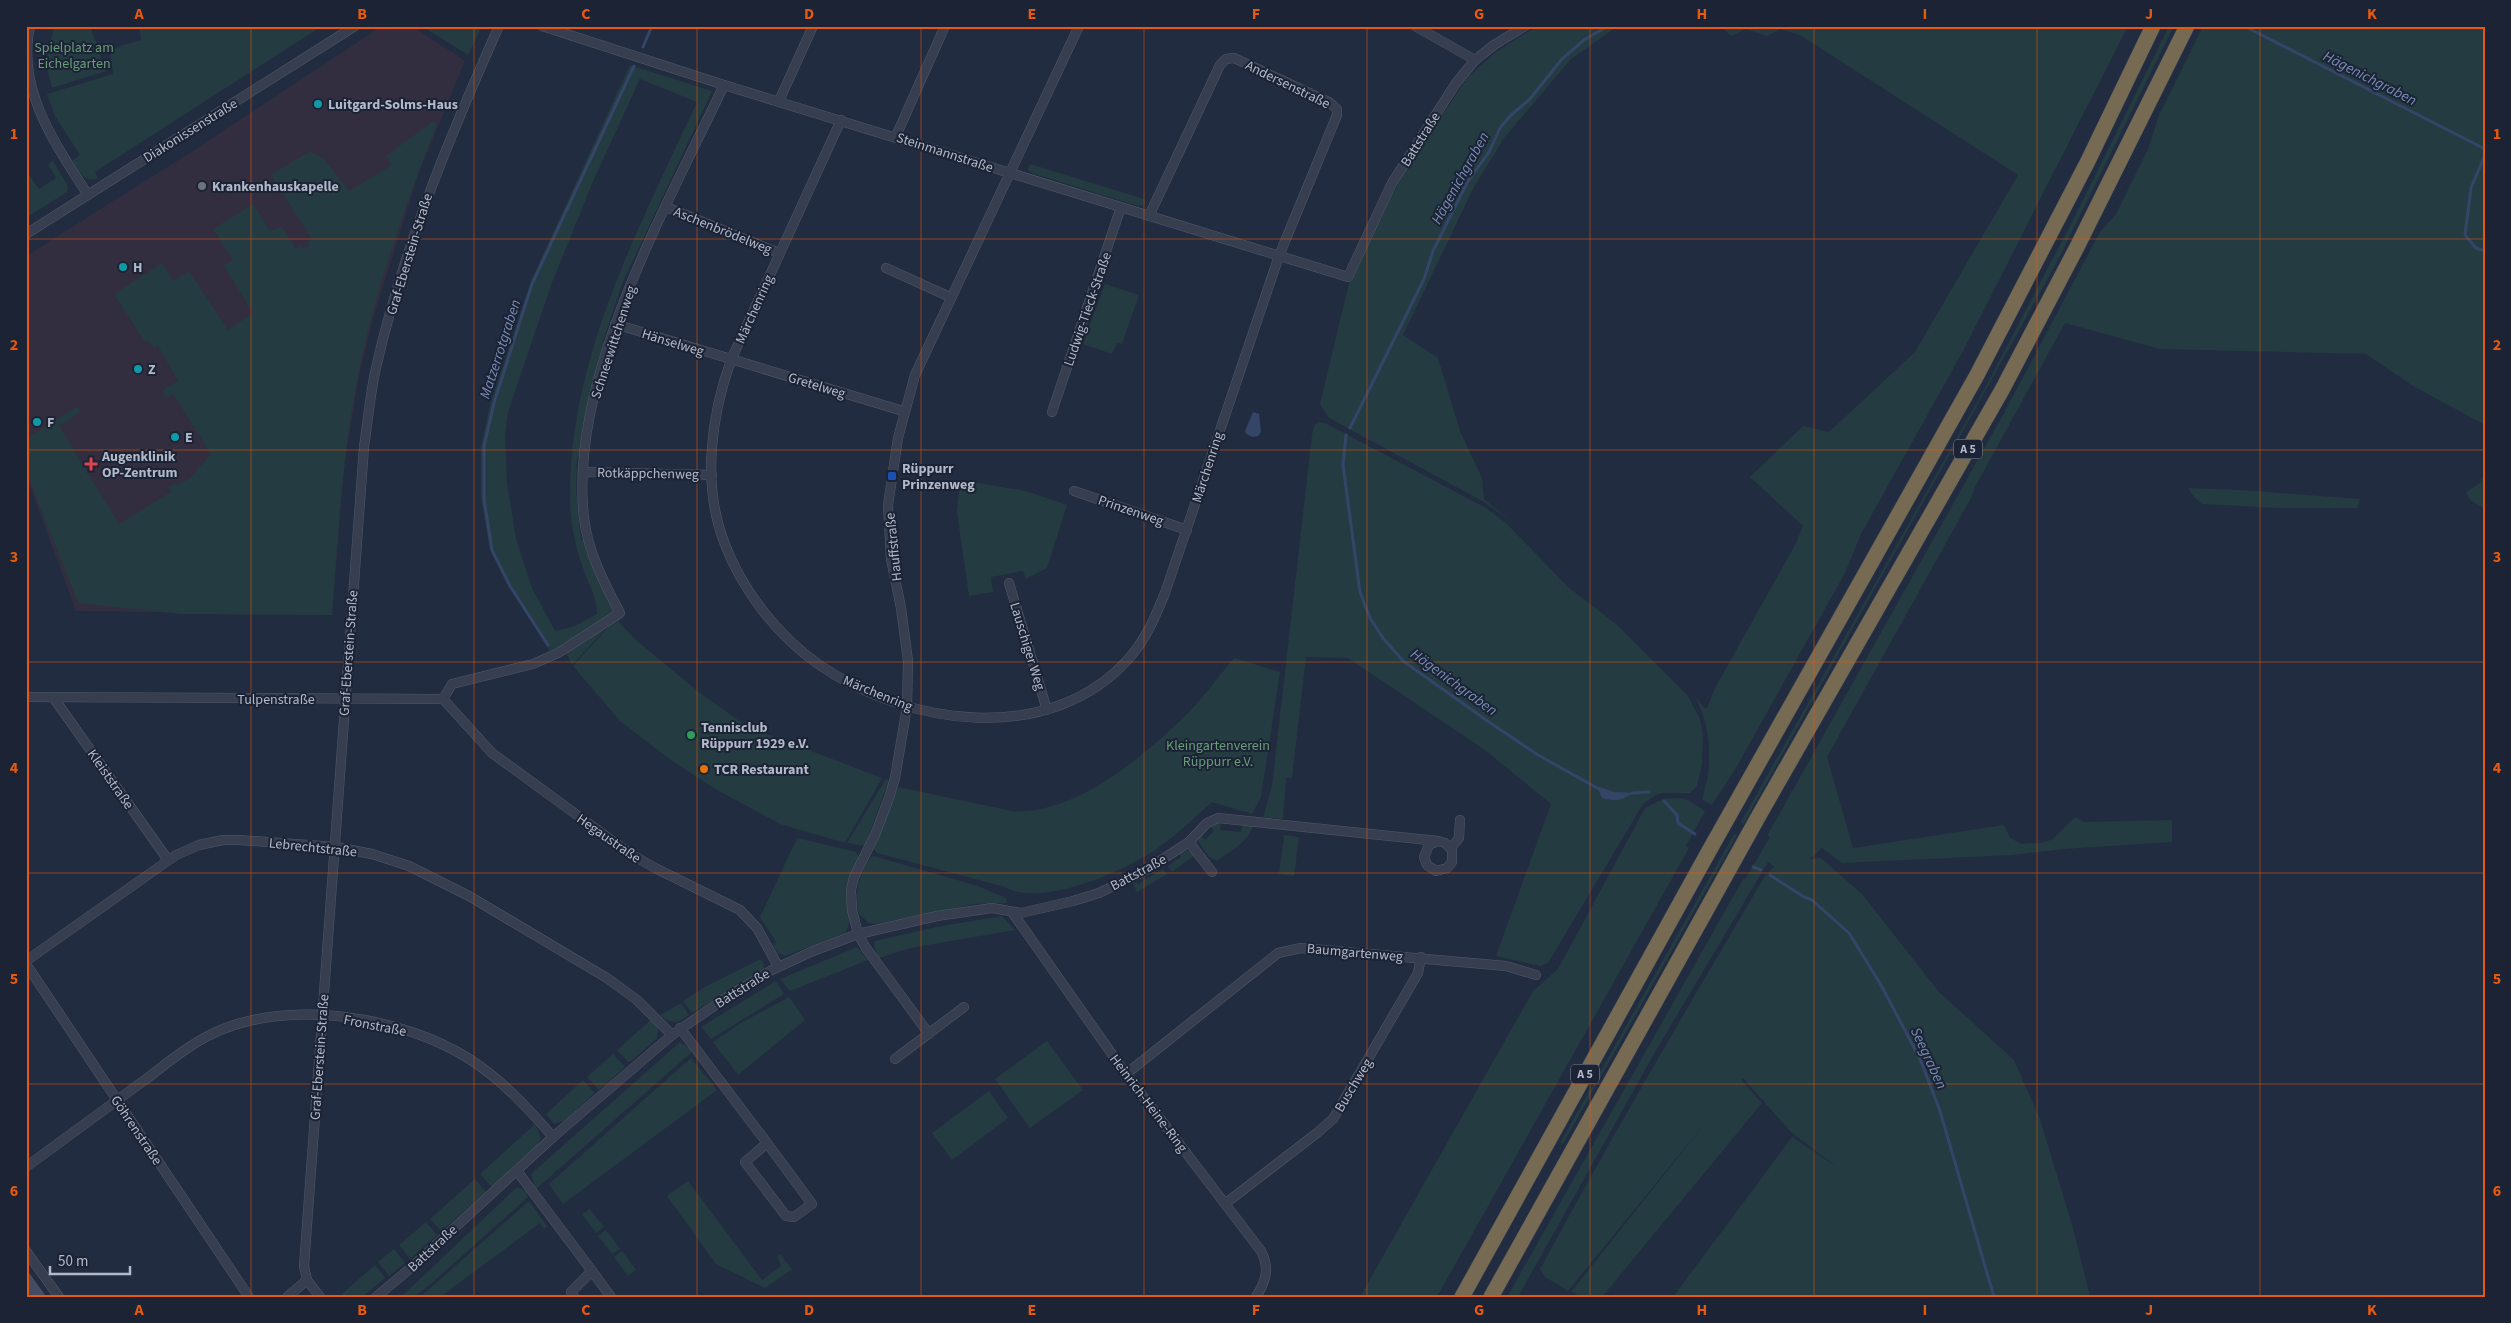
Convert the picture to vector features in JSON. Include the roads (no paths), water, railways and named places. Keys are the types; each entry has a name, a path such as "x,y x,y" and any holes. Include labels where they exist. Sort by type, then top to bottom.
{"highway":[{"name":"A 5","path":"1462,1297 1709,850 1976,375 2088,161 2153,26"},
{"name":"A 5","path":"1492,1297 1731,867 2002,390 2077,247 2187,26"}],"main road":[{"path":"26,1279 39,1297"}],"street":[{"path":"30,26 29,63 39,113 47,131 88,195"},
{"name":"Diakonissenstraße","path":"26,234 354,26"},
{"name":"Graf-Eberstein-Straße","path":"307,1280 304,1266 364,447 376,370 401,273 433,179 499,26"},
{"name":"Steinmannstraße","path":"542,26 724,85 896,136 1348,277"},
{"path":"779,101 813,26"},
{"path":"896,136 945,26"},
{"name":"Hauffstraße","path":"929,1034 874,961 858,934 850,901 854,877 878,828 895,778 906,707 908,660 888,534 890,486 903,411 915,375 1008,172 1079,26"},
{"path":"1415,26 1475,60"},
{"name":"Battstraße","path":"1348,277 1368,231 1410,152 1456,83 1475,60 1494,45 1525,26"},
{"name":"Andersenstraße","path":"1149,216 1220,65 1226,58 1234,58 1329,102 1337,109 1337,115 1306,186 1279,256"},
{"name":"Schneewittchenweg","path":"443,699 452,684 533,664 579,640 620,613 591,550 584,520 584,472 592,409 615,324 628,290 724,85"},
{"name":"Märchenring","path":"841,120 731,360 722,385 716,416 712,475 716,509 724,543 750,591 772,623 801,651 833,674 862,690 906,707 972,718 1014,716 1047,710 1079,697 1100,684 1122,665 1139,646 1157,614 1279,256"},
{"name":"Aschenbrödelweg","path":"666,207 779,253"},
{"name":"Ludwig-Tieck-Straße","path":"1052,412 1121,207"},
{"path":"886,268 950,297"},
{"name":"Hänselweg","path":"615,324 731,360"},
{"name":"Gretelweg","path":"731,360 903,411"},
{"name":"Rotkäppchenweg","path":"584,472 712,475"},
{"name":"Prinzenweg","path":"1074,491 1187,530"},
{"name":"Lauschiger Weg","path":"1009,583 1047,710"},
{"name":"Tulpenstraße","path":"26,697 443,699"},
{"name":"Kleiststraße","path":"53,697 168,860"},
{"name":"Hegaustraße","path":"443,699 492,753 629,853 654,868 740,910 757,928 778,966"},
{"name":"Battstraße","path":"376,1297 414,1266 553,1137 672,1034 778,966 858,934 892,925 980,909 1032,912 1099,893 1144,872 1189,842 1207,824 1218,818 1438,841"},
{"path":"1451,848 1459,838 1460,820"},
{"name":"Lebrechtstraße","path":"26,963 168,860 186,850 223,840 336,847 372,854 409,866 469,896 624,990 672,1034"},
{"path":"1438,841 1445,842 1451,848 1453,858 1450,866 1443,870 1432,870 1425,862 1424,852 1428,845 1438,841"},
{"path":"1189,842 1212,872"},
{"name":"Heinrich-Heine-Ring","path":"1012,912 1126,1074 1261,1251 1266,1261 1266,1279 1256,1297"},
{"name":"Baumgartenweg","path":"1126,1074 1278,953 1286,950 1301,948 1421,957 1506,966 1536,975"},
{"name":"Buschweg","path":"1226,1203 1318,1133 1333,1118 1418,973 1421,957"},
{"name":"Göhrenstraße","path":"26,963 249,1297"},
{"path":"896,1059 964,1007"},
{"name":"Fronstraße","path":"26,1167 199,1040 229,1026 278,1015 322,1016 392,1026 428,1038 454,1050 503,1084 553,1137"},
{"path":"680,1028 768,1144 812,1204 794,1217 786,1216 745,1162 768,1144"},
{"path":"516,1171 611,1297"},
{"path":"26,1251 59,1297"},
{"path":"574,1297 571,1292 592,1271"},
{"path":"287,1297 307,1280 320,1297"}],"water":[{"path":"1253,412 1259,414 1261,432 1258,436 1253,437 1246,434 1245,431"},
{"path":"1597,786 1614,792 1634,793 1619,800 1611,800 1602,798"}],"waterway":[{"name":"Matzerrotgraben","path":"643,47 652,26"},
{"name":"Hägenichgraben","path":"1350,428 1424,279 1433,251 1468,181 1489,152 1500,128 1511,115 1529,100 1562,59 1584,40 1608,26"},
{"name":"Hägenichgraben","path":"2244,26 2485,149"},
{"name":"Matzerrotgraben","path":"548,645 510,586 492,550 484,499 484,446 494,403 532,284 634,66"},
{"path":"2485,155 2471,188 2465,235 2476,248 2485,251"},
{"name":"Hägenichgraben","path":"1346,435 1343,465 1360,592 1370,618 1383,638 1403,661 1489,722 1538,755 1599,789"},
{"name":"Hägenichgraben","path":"1632,793 1649,792"},
{"path":"1664,801 1677,815 1678,823 1695,834"},
{"path":"1753,867 1761,870"},
{"name":"Seegraben","path":"1770,875 1804,897 1812,900 1849,933 1881,985 1920,1059 1940,1111 1994,1297"}],"place":[{"name":"Luitgard-Solms-Haus","path":"318,104"},
{"name":"Krankenhauskapelle","path":"202,186"},
{"name":"H","path":"123,267"},
{"name":"Z","path":"138,369"},
{"name":"F","path":"37,422"},
{"name":"E","path":"175,437"},
{"name":"Augenklinik OP-Zentrum","path":"91,464"},
{"name":"Rüppurr Prinzenweg","path":"892,476"},
{"name":"Tennisclub Rüppurr 1929 e.V.","path":"691,735"},
{"name":"TCR Restaurant","path":"704,769"}],"park label":[{"name":"Spielplatz am Eichelgarten","path":"74,56"},
{"name":"Kleingartenverein Rüppurr e.V.","path":"1218,754"}]}
